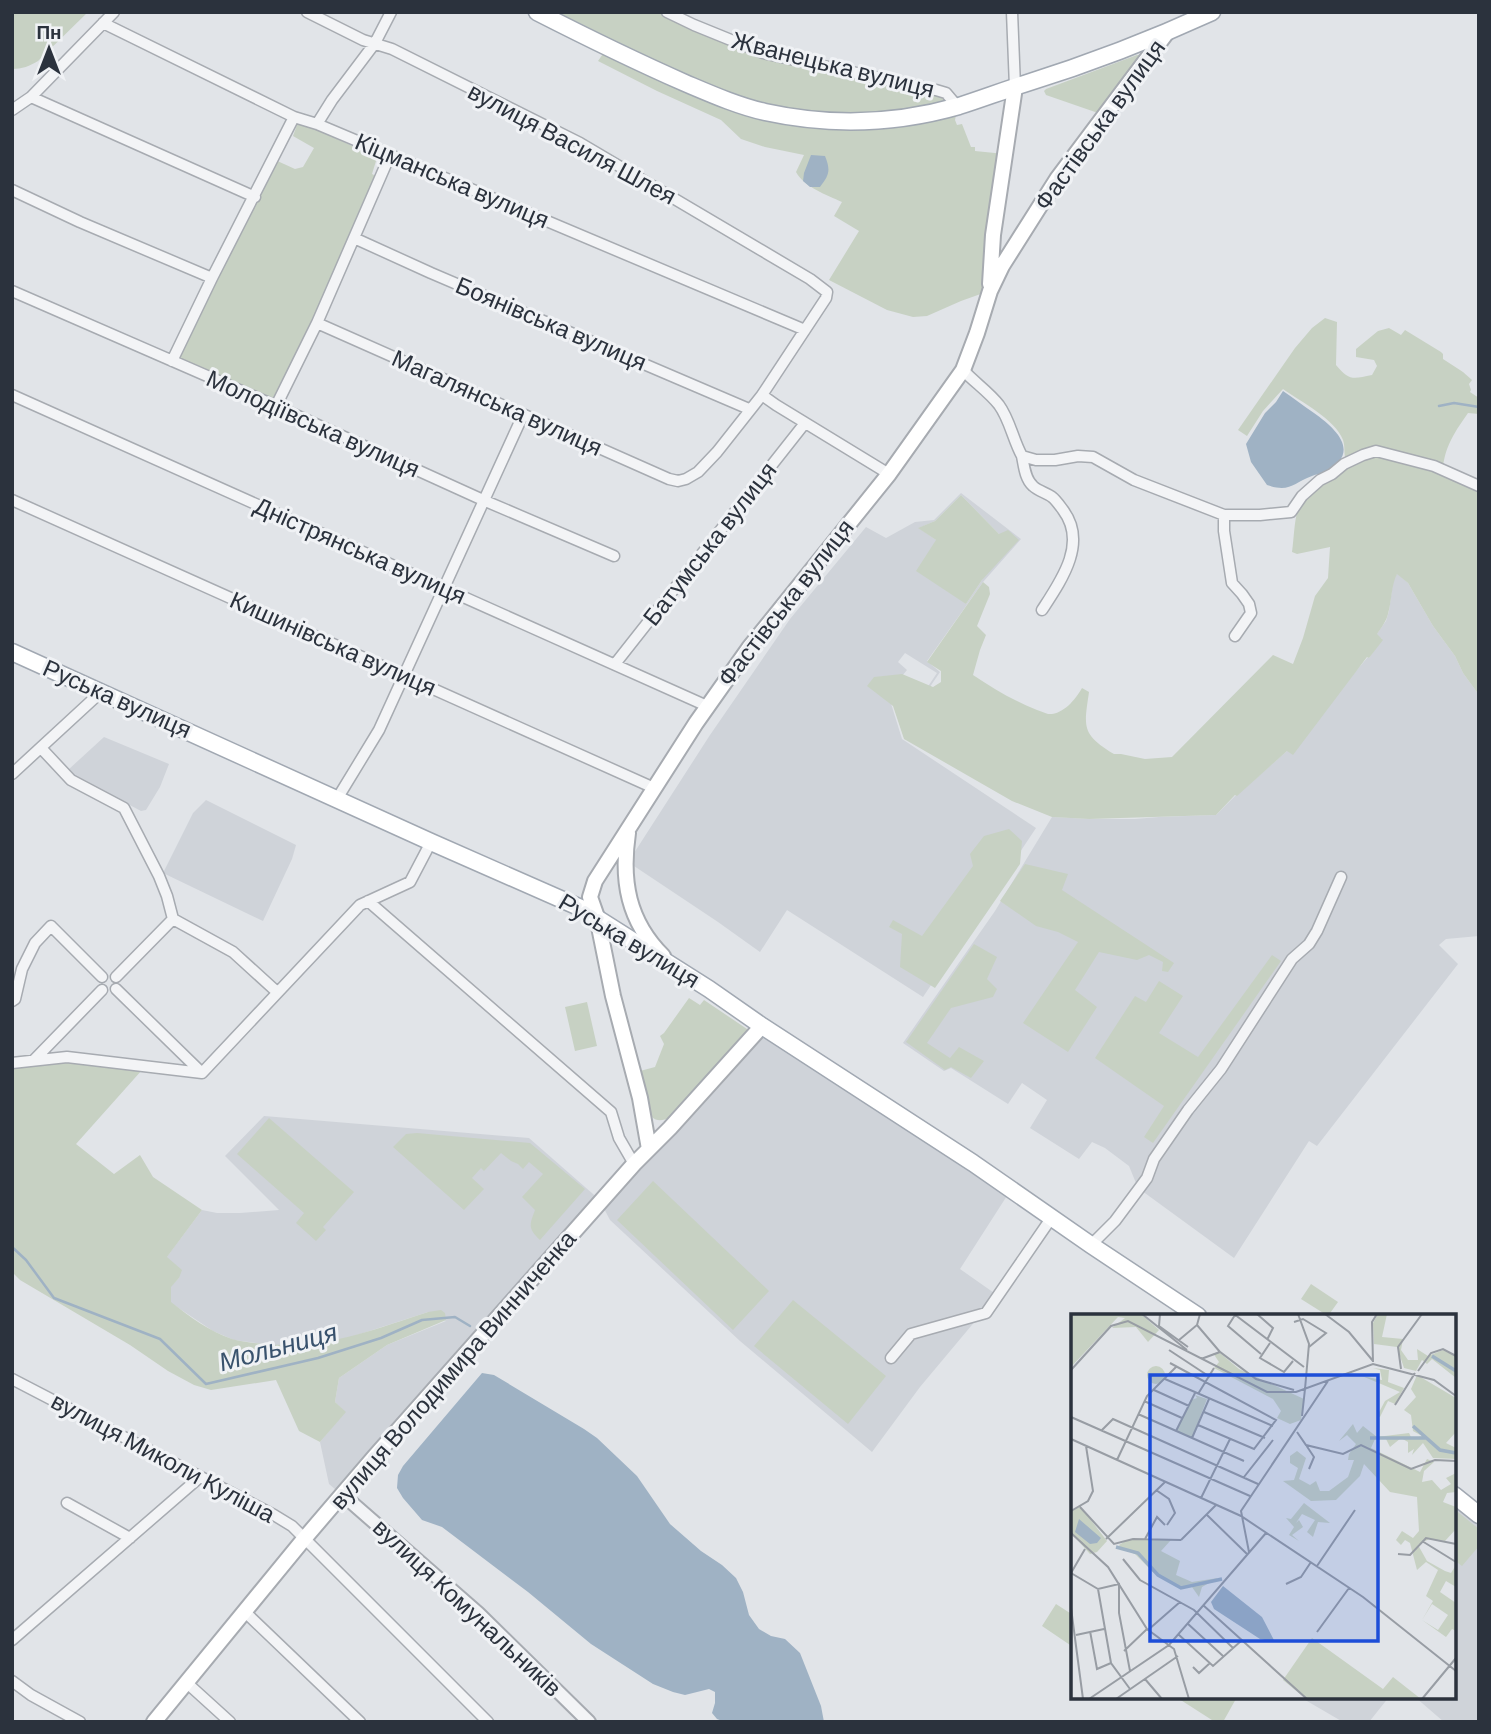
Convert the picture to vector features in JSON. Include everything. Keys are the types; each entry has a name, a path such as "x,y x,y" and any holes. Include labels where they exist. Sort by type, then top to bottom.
{"main road":[{"path":"537,12 646,66 727,100 797,118 837,121 875,121 957,106 1055,75 1212,12"},
{"name":"Фастівська вулиця","path":"649,1149 640,1098 590,897 595,881 707,706 755,640 889,474 963,370 990,291 1002,266 1057,179 1168,31"},
{"path":"1132,45 1143,49 1147,58"},
{"name":"Фастівська вулиця","path":"990,291 993,235 1015,87"},
{"name":"Руська вулиця","path":"12,652 581,908 709,989 762,1027 972,1163 1195,1314"},
{"path":"628,828 625,855 627,893 642,929 654,947 671,964"},
{"name":"вулиця Володимира Винниченка","path":"154,1722 375,1456 634,1164 762,1027"},
{"path":"1456,1497 1479,1515"}],"street":[{"path":"12,110 31,97 114,12"},
{"name":"вулиця Василя Шлея","path":"307,12 363,40 392,49 580,143 810,279 827,292 826,298 805,330"},
{"path":"317,124 375,43 391,12"},
{"name":"Жванецька вулиця","path":"667,12 694,26 763,52 946,93 957,106"},
{"path":"1012,12 1015,87"},
{"name":"Кіцманська вулиця","path":"103,23 294,117 317,124 524,210 805,330"},
{"path":"31,97 255,197"},
{"path":"172,361 294,117"},
{"path":"276,406 317,323 390,155"},
{"path":"12,190 212,278"},
{"name":"Боянівська вулиця","path":"354,238 750,409"},
{"name":"Молодіївська вулиця","path":"12,291 614,556"},
{"name":"Магалянська вулиця","path":"317,323 678,481 698,472 750,409"},
{"path":"750,409 805,330"},
{"path":"963,370 999,404 1022,456 1026,475 1033,486 1054,498 1069,518 1073,549 1066,570 1042,610"},
{"name":"Дністрянська вулиця","path":"12,395 707,706"},
{"path":"762,395 889,474"},
{"path":"337,799 369,748 404,676 523,415"},
{"name":"Батумська вулиця","path":"615,664 805,424"},
{"path":"1022,456 1036,460 1093,457 1134,480 1224,515 1291,512 1302,496 1320,480 1363,454 1376,451 1434,466 1479,486"},
{"name":"Кишинівська вулиця","path":"12,500 654,788"},
{"path":"1224,515 1232,583 1249,604 1251,613 1235,636"},
{"path":"12,774 101,692"},
{"path":"41,748 71,780 124,808 159,876 173,919 233,952 277,992"},
{"path":"202,1073 360,905 410,882 431,842"},
{"path":"1091,1245 1115,1221 1147,1178 1154,1159 1188,1110 1222,1069 1292,959 1309,944 1341,877"},
{"path":"368,901 611,1112 619,1138 634,1164"},
{"path":"116,977 173,919"},
{"path":"12,1001 15,999 22,969 36,943 51,926 102,976"},
{"path":"108,974 116,977 116,989 109,993 102,990 99,982 102,976 108,974"},
{"path":"116,989 202,1073"},
{"path":"33,1060 102,990"},
{"path":"12,1063 66,1057 202,1073"},
{"path":"891,1358 911,1334 986,1313 1052,1217"},
{"name":"вулиця Миколи Куліша","path":"12,1378 292,1526 488,1722"},
{"path":"12,1640 200,1477"},
{"name":"вулиця Комунальників","path":"343,1495 478,1613 589,1722"},
{"path":"67,1503 130,1538"},
{"path":"244,1611 360,1722"},
{"path":"12,1681 31,1695 80,1722"},
{"path":"187,1682 230,1722"}],"shaded area":[{"path":"961,493 1021,539 983,582 927,661 940,672 913,712 889,697 902,739 1036,828 923,997 787,910 760,952 634,866 634,853 710,735 790,619 866,527 886,538 915,522 934,520","holes":["961,495 999,534 982,580 966,604 936,540 919,528 935,521","905,653 937,673 925,691 902,676 907,670 898,662"]},
{"path":"1397,573 1408,583 1479,695 1479,936 1446,939 1439,945 1458,964 1317,1146 1309,1141 1234,1258 1138,1188 1129,1166 1105,1148 1092,1142 1079,1159 1030,1128 1047,1100 1022,1083 1008,1104 951,1068 944,1071 903,1043 995,911 1052,817 1135,819 1216,815 1287,751 1369,658 1382,639 1376,635 1386,621"},
{"path":"104,737 169,764 160,787 146,810 141,811 68,770"},
{"path":"206,800 296,845 263,921 163,873 193,813"},
{"path":"761,1026 1012,1188 960,1269 997,1295 920,1387 872,1452 740,1341 610,1220 600,1201 342,1495 329,1484 320,1442 345,1412 335,1402 339,1378 387,1345 446,1321 428,1312 348,1338 303,1346 279,1346 234,1340 213,1331 171,1303 171,1286 179,1278 166,1258 202,1210 240,1213 279,1210 225,1156 264,1116 529,1138 601,1201"},
{"path":"1456,1497 1479,1514 1479,1722 1444,1722 1417,1699 1456,1699"},
{"path":"1303,1699 1387,1699 1369,1722 1343,1722"}],"green space":[{"path":"12,12 88,12 38,61 26,67 12,69"},
{"path":"537,12 667,12 725,39 936,90 958,106 955,120 957,125 962,124 975,151 1005,154 989,291 927,316 913,317 887,310 829,280 859,231 834,216 842,202 816,190 796,172 804,155 741,139 721,120 598,61 607,48"},
{"path":"1137,55 1142,58 1098,113 1046,95 1044,91 1046,89"},
{"path":"301,123 375,156 372,174 380,178 277,407 172,361 273,159 295,169 303,167 314,148 293,136 297,125"},
{"path":"1325,318 1337,322 1336,365 1348,376 1356,378 1372,375 1377,366 1374,360 1356,357 1356,349 1378,331 1389,328 1401,335 1405,330 1441,352 1443,359 1472,380 1469,384 1470,392 1479,398 1479,414 1468,413 1457,429 1447,450 1442,476 1454,479 1479,493 1479,695 1408,583 1397,574 1387,617 1377,634 1383,640 1369,658 1367,657 1293,755 1287,751 1235,795 1216,815 1089,819 1052,817 1012,801 904,739 893,706 867,686 874,677 902,674 933,687 941,682 941,671 927,662 983,582 989,587 990,594 977,626 986,635 973,675 1012,699 1048,714 1064,709 1082,688 1089,692 1087,729 1095,741 1114,754 1145,759 1172,757 1273,655 1293,664 1315,596 1328,578 1330,547 1297,554 1292,552 1298,509 1312,489 1349,467 1345,458 1344,442 1339,432 1325,418 1283,389 1263,411 1247,436 1238,430 1295,348 1312,328"},
{"path":"961,495 999,534 1008,530 1019,540 982,580 966,604 916,571 936,540 918,528 935,521"},
{"path":"1009,829 1022,841 1020,864 935,988 900,967 902,934 889,927 893,920 922,936 973,866 970,854 984,836"},
{"path":"1025,864 1068,874 1062,890 1174,963 1168,972 1162,971 1163,962 1149,955 1137,960 1099,952 1075,990 1097,1007 1068,1052 1023,1023 1078,942 1058,932 1036,926 1000,901"},
{"path":"974,944 997,957 987,979 997,989 993,997 951,1008 927,1043 950,1058 959,1047 984,1061 971,1078 951,1067 945,1070 906,1042"},
{"path":"1272,955 1281,961 1153,1143 1144,1137 1164,1106 1095,1058 1135,996 1146,1002 1159,981 1183,996 1159,1033 1198,1057"},
{"path":"689,998 700,1005 704,1000 747,1029 747,1032 669,1118 656,1120 649,1109 640,1071 655,1067 664,1044 660,1036"},
{"path":"587,1002 597,1046 575,1051 565,1007"},
{"path":"67,1061 142,1070 76,1144 114,1174 140,1155 153,1177 202,1210 167,1257 182,1270 171,1287 171,1302 193,1318 232,1339 286,1345 348,1337 428,1312 441,1310 445,1313 446,1320 387,1345 339,1378 335,1402 346,1412 320,1442 299,1431 276,1380 211,1390 194,1385 20,1280 12,1272 12,1065"},
{"path":"269,1118 354,1192 323,1227 326,1230 316,1241 296,1223 304,1213 237,1154"},
{"path":"406,1134 530,1143 585,1189 540,1240 531,1226 535,1210 522,1197 543,1174 529,1162 523,1169 501,1153 484,1171 481,1168 472,1178 484,1189 464,1210 393,1147"},
{"path":"653,1181 769,1291 733,1330 617,1220"},
{"path":"1311,1284 1338,1302 1329,1314 1325,1314 1301,1299"},
{"path":"793,1300 886,1376 848,1424 754,1346"},
{"path":"1456,1511 1479,1529 1479,1546 1462,1566 1456,1562"},
{"path":"1056,1604 1071,1614 1071,1646 1042,1626"},
{"path":"1179,1699 1236,1699 1223,1722 1215,1722"}],"water":[{"path":"811,155 825,156 827,161 828,173 820,187 810,187 803,181"},
{"path":"1283,391 1331,427 1338,434 1344,450 1335,466 1281,488 1267,485 1251,462 1246,444 1265,413"},
{"path":"482,1373 494,1375 584,1429 637,1476 670,1524 736,1578 749,1615 759,1629 771,1636 785,1639 800,1653 821,1706 824,1722 725,1722 717,1719 712,1713 715,1692 709,1689 685,1695 653,1684 591,1644 442,1527 422,1520 397,1488 398,1475"}],"waterway":[{"path":"1439,406 1454,403 1479,407"},
{"name":"Мольниця","path":"12,1247 26,1260 54,1298 160,1339 206,1384 318,1358 381,1338 422,1320 455,1317 470,1326"}]}
